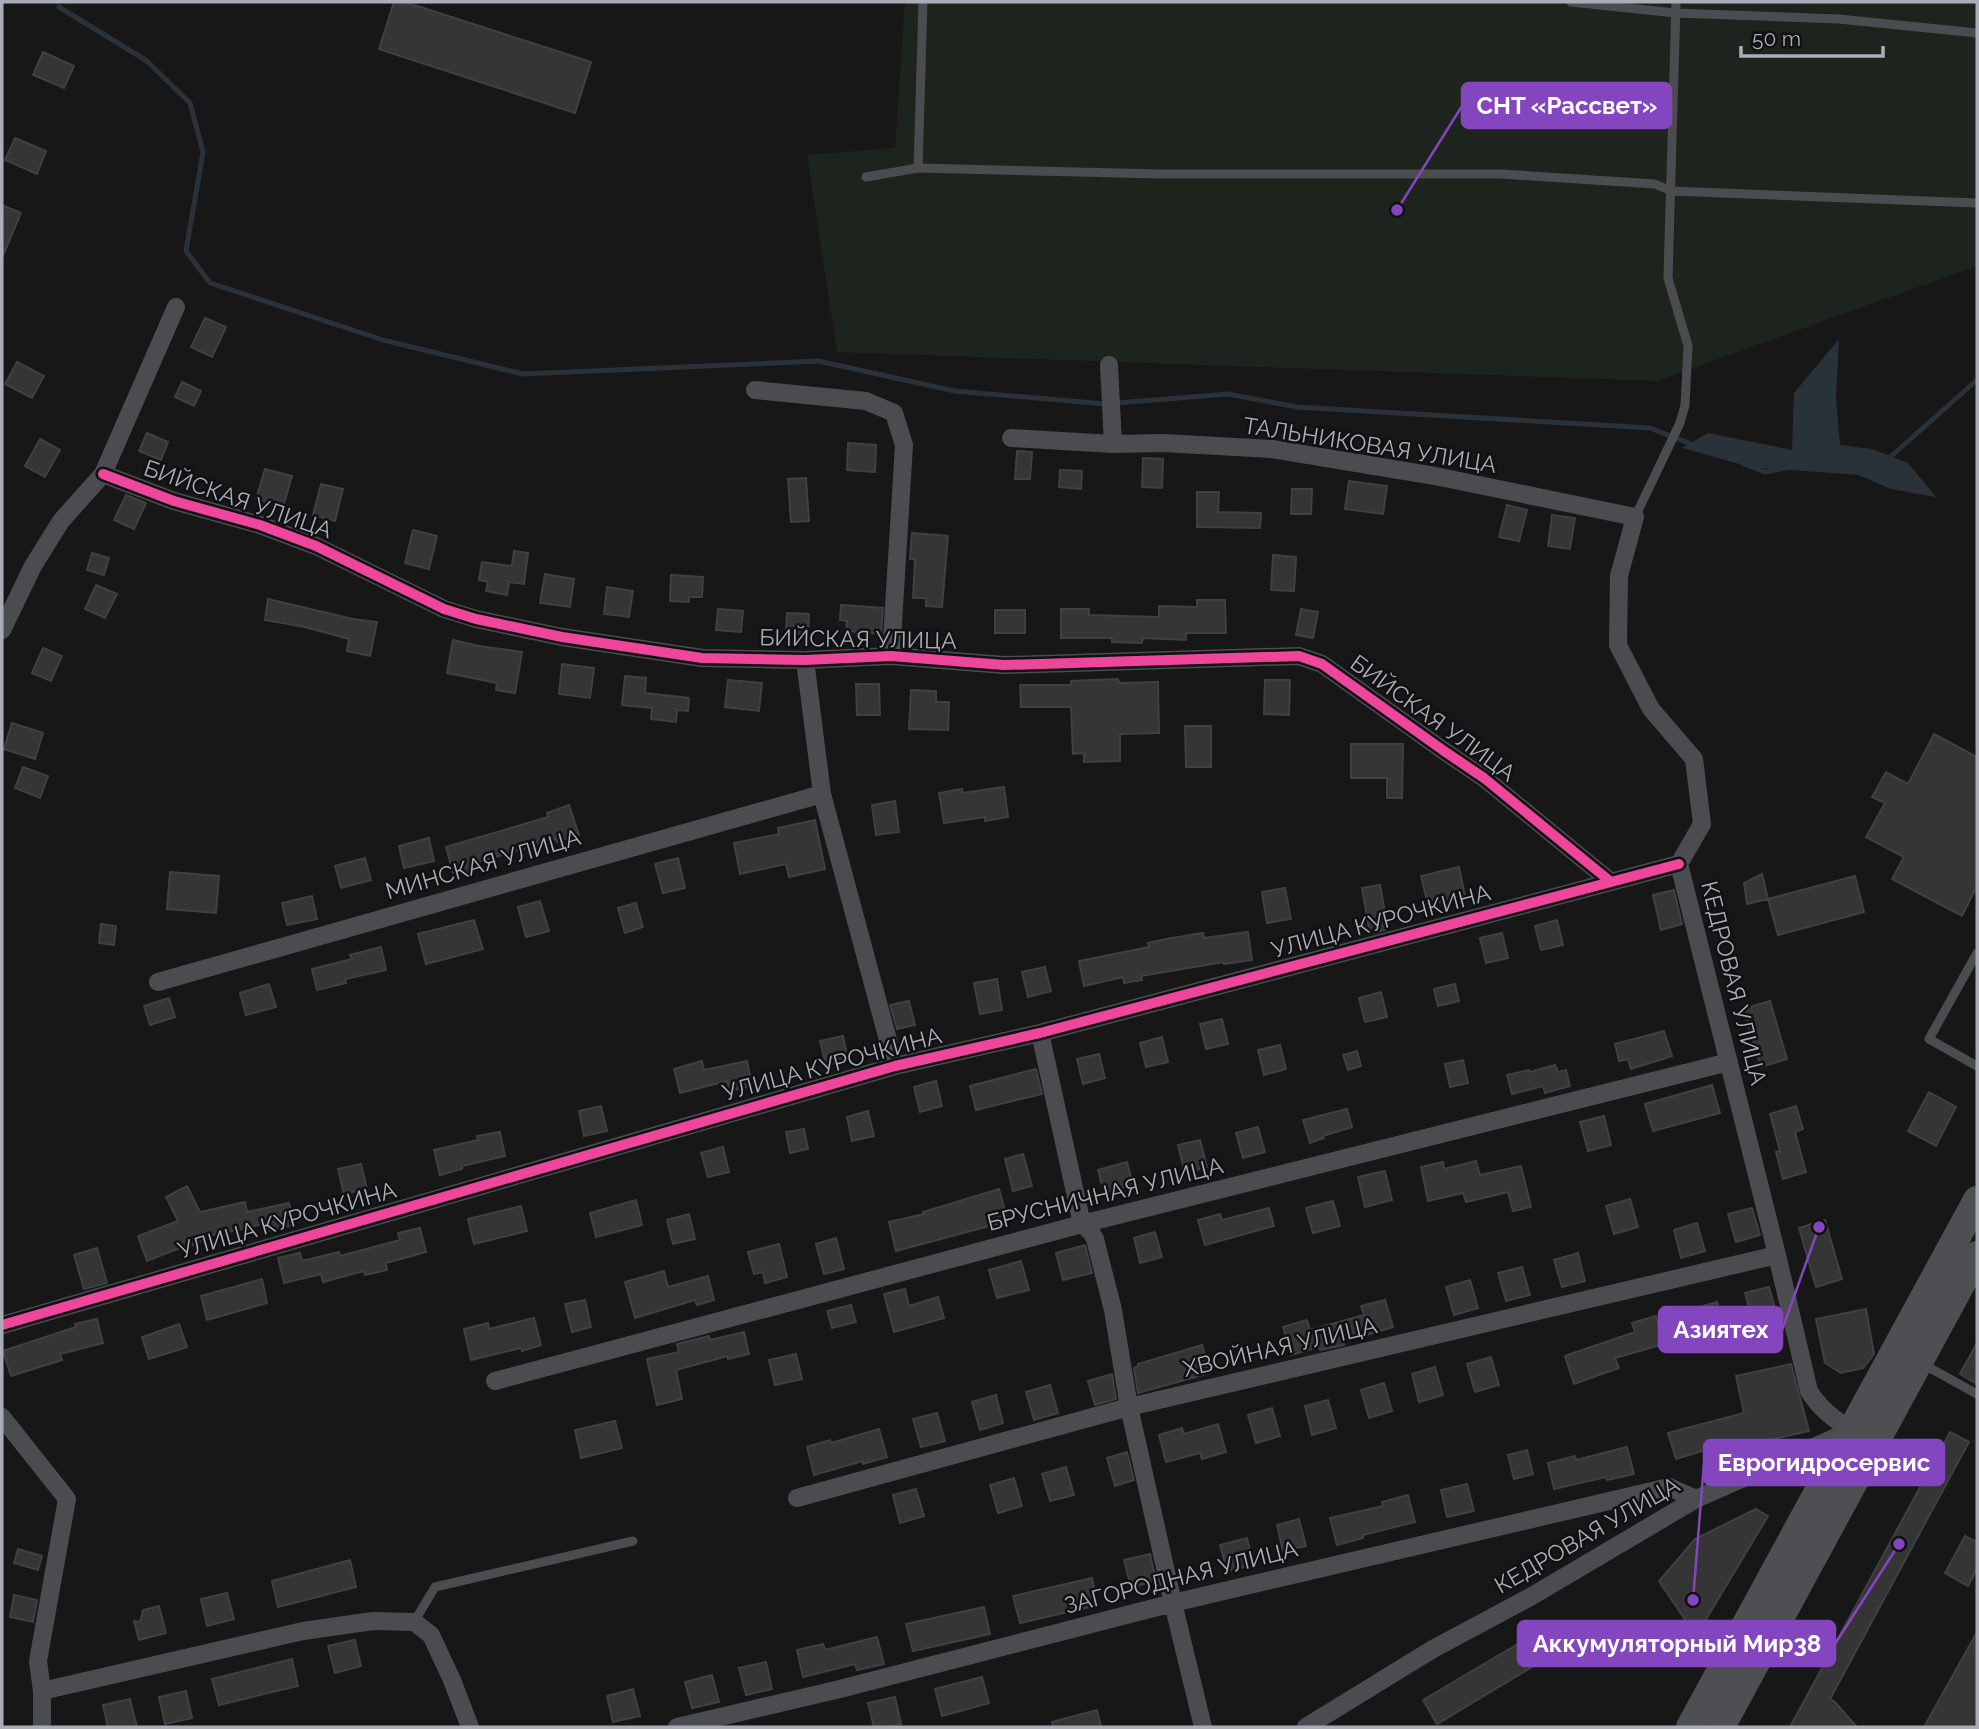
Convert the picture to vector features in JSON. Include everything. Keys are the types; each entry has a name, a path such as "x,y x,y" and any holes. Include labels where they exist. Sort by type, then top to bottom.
{"main road":[{"path":"1690,1727 1977,1199"},
{"path":"1721,1727 1977,1255"}],"street":[{"path":"2,631 33,566 61,521 103,474 176,307"},
{"path":"1109,365 1113,444"},
{"path":"755,390 866,401 894,413 904,445 891,656"},
{"name":"ТАЛЬНИКОВАЯ УЛИЦА","path":"1011,438 1272,449 1435,477 1635,517"},
{"name":"БИЙСКАЯ УЛИЦА","path":"103,474 174,501 260,525 316,546 444,609 476,619 562,637 702,658 805,660 891,656 1004,665 1299,656 1322,664 1484,778 1611,882"},
{"path":"1635,517 1619,576 1618,645 1651,709 1694,759 1702,824 1679,864"},
{"path":"805,660 822,794 895,1066"},
{"name":"МИНСКАЯ УЛИЦА","path":"158,982 822,794"},
{"name":"УЛИЦА КУРОЧКИНА","path":"2,1325 895,1066 1040,1033 1679,864"},
{"name":"КЕДРОВАЯ УЛИЦА","path":"1679,864 1809,1391 1826,1413 1852,1430"},
{"path":"1040,1033 1082,1224 1095,1238 1113,1310 1129,1407 1172,1603 1203,1727"},
{"name":"БРУСНИЧНАЯ УЛИЦА","path":"495,1381 1082,1224 1729,1062"},
{"name":"ХВОЙНАЯ УЛИЦА","path":"797,1498 1129,1407 1777,1255"},
{"path":"2,1417 67,1499 38,1661 42,1727"},
{"name":"КЕДРОВАЯ УЛИЦА","path":"1306,1727 1433,1649 1532,1596 1696,1499 1852,1430"},
{"name":"ЗАГОРОДНАЯ УЛИЦА","path":"677,1727 1172,1603 1669,1487 1696,1499"},
{"path":"41,1691 303,1631 373,1621 414,1622 431,1635 470,1727"}],"lane":[{"path":"918,168 923,2"},
{"path":"1571,2 1676,13 1839,19 1977,33"},
{"path":"1635,517 1680,423 1685,405 1688,346 1668,278 1676,2"},
{"path":"866,177 918,168 1160,174 1501,174 1655,184 1671,191 1977,203"},
{"path":"1977,953 1929,1039 1977,1066"},
{"path":"1919,1362 1977,1394"},
{"path":"414,1622 435,1587 633,1541"}],"shaded area":[{"path":"905,2 1977,2 1977,266 1657,381 837,352 807,155 895,148"},
{"path":"1839,339 1836,398 1840,445 1872,449 1908,463 1936,497 1891,489 1859,475 1750,467 1682,448 1708,433 1792,450 1794,393"}],"building":[{"path":"394,2 405,2 591,62 575,113 379,49"},
{"path":"43,52 74,66 64,88 33,75"},
{"path":"15,138 46,151 37,174 5,160"},
{"path":"2,205 21,213 2,258"},
{"path":"205,318 226,327 212,357 191,347"},
{"path":"17,362 44,376 32,398 5,384"},
{"path":"182,382 201,391 194,406 175,397"},
{"path":"147,433 168,442 161,460 139,451"},
{"path":"40,439 60,450 45,477 25,466"},
{"path":"848,443 876,445 875,472 847,470"},
{"path":"1017,451 1032,452 1030,479 1015,479"},
{"path":"1143,458 1163,459 1162,488 1142,487"},
{"path":"265,469 292,476 283,507 256,499"},
{"path":"1060,470 1082,471 1081,489 1059,487"},
{"path":"806,478 809,521 791,522 788,479"},
{"path":"1349,481 1387,486 1383,514 1345,509"},
{"path":"321,484 343,489 335,521 313,515"},
{"path":"1292,489 1312,489 1311,514 1291,514"},
{"path":"1197,492 1219,492 1218,512 1261,513 1260,528 1197,527"},
{"path":"126,495 146,503 134,529 114,520"},
{"path":"1507,505 1527,510 1519,541 1499,537"},
{"path":"1552,515 1575,518 1570,549 1548,546"},
{"path":"413,530 437,536 429,569 405,563"},
{"path":"912,533 948,536 942,607 926,606 926,598 913,598 915,559 910,559"},
{"path":"514,551 528,553 524,584 509,582 507,595 486,591 488,582 479,580 482,562 512,566"},
{"path":"92,553 109,558 104,575 87,570"},
{"path":"1273,555 1296,557 1294,591 1271,590"},
{"path":"545,574 574,579 570,607 540,603"},
{"path":"671,575 703,577 702,597 689,597 689,602 670,601"},
{"path":"96,585 117,594 105,618 85,609"},
{"path":"607,587 633,591 629,617 604,614"},
{"path":"268,599 377,622 370,656 347,651 349,639 265,620"},
{"path":"1197,600 1225,600 1226,633 1186,633 1186,640 1143,638 1142,643 1112,642 1112,638 1061,638 1061,609 1089,609 1089,615 1159,617 1159,606 1197,607"},
{"path":"841,605 883,608 881,634 846,631 847,621 840,620"},
{"path":"718,609 743,611 741,632 716,630"},
{"path":"1301,609 1318,612 1313,638 1296,635"},
{"path":"995,610 1025,610 1025,633 995,633"},
{"path":"787,613 809,614 808,635 786,634"},
{"path":"453,640 522,652 515,693 496,690 497,683 447,673"},
{"path":"43,648 62,656 51,681 32,673"},
{"path":"562,664 594,668 590,698 559,694"},
{"path":"625,676 646,678 645,693 689,698 688,711 677,710 676,722 651,719 652,708 622,705"},
{"path":"1118,679 1119,683 1158,682 1159,733 1120,734 1120,761 1084,762 1084,753 1073,754 1071,707 1021,707 1020,685 1071,685 1071,681"},
{"path":"728,680 762,683 759,711 725,707"},
{"path":"1265,680 1290,680 1289,715 1264,714"},
{"path":"856,684 879,684 880,715 857,715"},
{"path":"911,690 936,691 936,702 949,702 948,730 909,729"},
{"path":"12,723 43,733 35,759 4,749"},
{"path":"1185,726 1211,726 1211,767 1186,767"},
{"path":"1934,734 1977,757 1977,886 1962,916 1892,879 1904,857 1866,837 1885,803 1872,797 1886,772 1908,784"},
{"path":"1351,744 1403,744 1402,798 1387,798 1387,778 1351,778"},
{"path":"23,767 48,776 40,798 15,788"},
{"path":"1004,787 1008,817 985,821 985,817 944,823 939,793 962,789 963,793"},
{"path":"895,801 899,832 876,835 872,805"},
{"path":"569,805 579,835 557,842 556,839 475,863 477,870 454,876 446,847 548,817 547,813"},
{"path":"815,820 825,869 789,877 786,864 740,874 734,843 779,834 778,828"},
{"path":"429,838 434,861 404,868 399,846"},
{"path":"365,858 371,880 341,888 335,866"},
{"path":"678,858 685,888 663,893 655,864"},
{"path":"1459,867 1465,896 1428,905 1421,876"},
{"path":"170,872 219,876 216,913 167,909"},
{"path":"1762,874 1768,899 1747,904 1744,883"},
{"path":"1855,876 1864,912 1778,935 1768,899"},
{"path":"1380,885 1388,929 1370,934 1362,888"},
{"path":"1285,888 1291,919 1267,923 1262,892"},
{"path":"1674,890 1682,924 1661,930 1653,895"},
{"path":"312,896 317,919 287,925 282,903"},
{"path":"540,901 549,931 526,937 518,907"},
{"path":"636,903 643,927 625,933 618,908"},
{"path":"474,920 483,949 426,964 418,934"},
{"path":"1557,920 1563,945 1541,950 1535,926"},
{"path":"101,924 116,926 114,945 99,943"},
{"path":"1248,932 1252,960 1141,976 1142,980 1124,983 1123,977 1084,986 1079,961 1149,947 1148,943 1166,939 1203,933 1204,938"},
{"path":"1502,933 1508,958 1486,963 1480,938"},
{"path":"381,947 386,970 345,979 346,983 317,990 312,969 352,959 350,955"},
{"path":"1045,967 1051,991 1028,997 1022,972"},
{"path":"997,979 1002,1010 980,1014 974,983"},
{"path":"269,984 276,1007 246,1015 240,993"},
{"path":"1455,984 1459,1001 1438,1006 1434,989"},
{"path":"1381,992 1387,1017 1365,1022 1359,998"},
{"path":"169,998 175,1017 150,1025 144,1006"},
{"path":"909,1001 915,1025 897,1029 890,1005"},
{"path":"1770,1001 1787,1059 1761,1067 1743,1009"},
{"path":"1222,1019 1228,1044 1206,1049 1200,1024"},
{"path":"1664,1031 1672,1056 1631,1069 1628,1059 1619,1061 1615,1044"},
{"path":"843,1036 848,1060 826,1066 820,1041"},
{"path":"1162,1037 1168,1062 1146,1067 1140,1043"},
{"path":"1280,1045 1286,1069 1264,1075 1258,1050"},
{"path":"1357,1051 1361,1066 1348,1070 1343,1055"},
{"path":"1099,1054 1105,1078 1083,1084 1077,1059"},
{"path":"1463,1060 1468,1083 1450,1087 1445,1064"},
{"path":"702,1061 704,1070 747,1061 752,1086 730,1091 727,1081 680,1093 674,1069"},
{"path":"1555,1065 1558,1072 1566,1070 1570,1086 1545,1093 1543,1086 1512,1094 1507,1075"},
{"path":"1036,1069 1042,1094 976,1110 970,1086"},
{"path":"936,1081 942,1106 920,1112 914,1087"},
{"path":"1712,1085 1720,1113 1653,1131 1645,1104"},
{"path":"1929,1092 1956,1107 1936,1146 1908,1131"},
{"path":"601,1106 607,1131 584,1136 579,1111"},
{"path":"1796,1106 1803,1129 1795,1132 1806,1172 1783,1179 1776,1152 1780,1151 1770,1114"},
{"path":"1347,1109 1352,1127 1310,1143 1303,1120"},
{"path":"868,1111 874,1136 852,1141 847,1117"},
{"path":"1604,1116 1611,1145 1588,1151 1580,1122"},
{"path":"1258,1127 1265,1152 1243,1158 1236,1133"},
{"path":"804,1129 808,1149 790,1153 786,1132"},
{"path":"500,1132 505,1156 462,1166 462,1169 440,1175 434,1150 478,1140 477,1136"},
{"path":"1200,1140 1207,1167 1185,1173 1178,1145"},
{"path":"723,1147 729,1172 708,1177 701,1153"},
{"path":"1023,1154 1032,1186 1013,1191 1005,1159"},
{"path":"1476,1161 1480,1175 1521,1166 1531,1207 1513,1211 1508,1192 1466,1202 1463,1193 1428,1201 1421,1167 1443,1162 1444,1169"},
{"path":"1127,1162 1133,1185 1104,1193 1098,1170"},
{"path":"361,1164 367,1189 344,1194 338,1169"},
{"path":"1385,1171 1392,1200 1365,1207 1358,1177"},
{"path":"187,1186 200,1212 245,1202 247,1212 289,1203 294,1225 269,1231 267,1223 228,1232 227,1228 191,1246 190,1244 147,1261 138,1236 178,1221 166,1197"},
{"path":"999,1189 1008,1221 896,1251 889,1222 924,1214 923,1212"},
{"path":"1630,1199 1638,1227 1614,1234 1606,1206"},
{"path":"636,1200 642,1225 596,1237 590,1213"},
{"path":"1333,1201 1340,1226 1313,1233 1306,1208"},
{"path":"521,1206 527,1231 474,1244 468,1219"},
{"path":"1269,1208 1274,1226 1205,1245 1198,1220 1220,1214 1222,1220"},
{"path":"1752,1208 1760,1235 1736,1242 1728,1214"},
{"path":"689,1214 695,1239 673,1244 667,1220"},
{"path":"1825,1220 1842,1279 1816,1287 1799,1228"},
{"path":"1697,1223 1705,1251 1681,1258 1674,1230"},
{"path":"420,1228 426,1252 386,1263 387,1270 365,1275 364,1271 323,1282 321,1274 284,1283 278,1258 300,1253 302,1261 339,1252 340,1256 400,1240 398,1233"},
{"path":"1155,1232 1162,1257 1140,1263 1134,1238"},
{"path":"836,1238 844,1269 824,1274 816,1244"},
{"path":"779,1244 787,1277 765,1283 763,1272 754,1274 748,1252"},
{"path":"1085,1245 1092,1273 1063,1280 1056,1253"},
{"path":"97,1248 107,1283 84,1289 74,1255"},
{"path":"1578,1253 1585,1281 1562,1287 1554,1260"},
{"path":"1021,1261 1029,1290 997,1298 989,1270"},
{"path":"1522,1267 1530,1295 1506,1301 1498,1273"},
{"path":"664,1271 668,1287 708,1276 714,1300 697,1305 695,1300 635,1318 625,1282"},
{"path":"262,1279 267,1303 207,1320 201,1296"},
{"path":"1470,1280 1478,1308 1454,1315 1446,1287"},
{"path":"1769,1287 1777,1315 1753,1321 1745,1293"},
{"path":"905,1289 909,1306 938,1297 944,1318 894,1332 884,1294"},
{"path":"585,1300 591,1327 572,1332 565,1304"},
{"path":"1385,1300 1393,1327 1343,1342 1344,1345 1320,1350 1319,1347 1291,1355 1283,1327 1307,1320 1310,1330 1364,1315 1361,1306"},
{"path":"1717,1302 1725,1330 1701,1337 1693,1309"},
{"path":"851,1305 856,1322 832,1328 827,1311"},
{"path":"1866,1309 1874,1354 1863,1368 1841,1373 1825,1363 1816,1319"},
{"path":"1656,1316 1664,1344 1615,1358 1619,1368 1574,1384 1565,1356 1635,1332 1632,1323"},
{"path":"534,1318 541,1345 471,1360 464,1329 488,1323 489,1329"},
{"path":"97,1319 103,1343 60,1354 62,1360 11,1376 3,1351 76,1327 75,1324"},
{"path":"179,1324 187,1347 149,1359 142,1337"},
{"path":"744,1332 749,1354 728,1359 728,1356 676,1370 682,1399 657,1405 647,1359 679,1352 677,1344 709,1336 710,1340"},
{"path":"1977,1343 1977,1384 1960,1374"},
{"path":"1202,1345 1210,1373 1138,1393 1134,1368 1138,1364"},
{"path":"796,1354 802,1379 775,1385 769,1360"},
{"path":"1491,1357 1499,1385 1475,1392 1467,1364"},
{"path":"1791,1364 1809,1431 1751,1444 1750,1440 1719,1446 1676,1459 1668,1433 1744,1413 1736,1376"},
{"path":"1435,1367 1443,1395 1419,1402 1412,1374"},
{"path":"1112,1374 1116,1399 1095,1405 1088,1381"},
{"path":"1384,1383 1392,1411 1369,1418 1361,1390"},
{"path":"1050,1385 1058,1413 1034,1420 1026,1392"},
{"path":"996,1395 1003,1423 980,1430 972,1402"},
{"path":"1328,1400 1336,1428 1312,1435 1305,1406"},
{"path":"1272,1408 1280,1436 1256,1443 1248,1415"},
{"path":"937,1413 945,1441 921,1447 913,1419"},
{"path":"615,1421 622,1448 581,1458 575,1430"},
{"path":"1218,1424 1226,1452 1202,1459 1200,1453 1166,1462 1159,1435 1182,1428 1184,1434"},
{"path":"879,1429 887,1457 814,1475 807,1447"},
{"path":"1950,1432 1969,1442 1830,1699 1857,1727 1790,1727"},
{"path":"1627,1447 1634,1474 1607,1480 1606,1477 1554,1489 1548,1463 1575,1456 1576,1460"},
{"path":"1527,1450 1533,1474 1514,1479 1508,1455"},
{"path":"1127,1452 1134,1480 1115,1486 1107,1458"},
{"path":"1066,1467 1074,1495 1050,1501 1042,1474"},
{"path":"1014,1478 1022,1506 998,1513 990,1485"},
{"path":"1467,1484 1474,1511 1447,1517 1441,1490"},
{"path":"916,1489 924,1516 900,1523 893,1495"},
{"path":"1408,1495 1415,1522 1363,1535 1363,1538 1337,1545 1330,1518 1383,1506 1382,1502"},
{"path":"1756,1509 1768,1516 1696,1636 1659,1581 1695,1539"},
{"path":"1299,1519 1306,1546 1283,1551 1277,1525"},
{"path":"1965,1536 1977,1542 1977,1569 1968,1586 1945,1573"},
{"path":"1247,1538 1253,1565 1227,1571 1220,1545"},
{"path":"18,1549 42,1556 38,1570 14,1563"},
{"path":"1150,1554 1156,1581 1131,1587 1124,1560"},
{"path":"350,1560 356,1587 278,1607 272,1581"},
{"path":"1092,1578 1098,1605 1020,1623 1013,1596"},
{"path":"227,1593 234,1619 207,1626 201,1599"},
{"path":"14,1595 37,1600 33,1622 10,1617"},
{"path":"159,1606 166,1633 139,1640 134,1621 140,1622 143,1610"},
{"path":"984,1607 990,1634 913,1651 906,1624"},
{"path":"1538,1632 1552,1655 1437,1724 1423,1700"},
{"path":"1977,1632 1977,1727 1924,1727"},
{"path":"877,1637 884,1664 857,1670 855,1664 803,1677 797,1650 823,1644 825,1650"},
{"path":"355,1640 361,1666 335,1673 328,1646"},
{"path":"292,1659 298,1686 219,1705 212,1679"},
{"path":"766,1662 772,1689 746,1695 739,1668"},
{"path":"712,1675 719,1702 692,1708 685,1682"},
{"path":"982,1677 989,1703 942,1716 935,1689"},
{"path":"633,1689 640,1716 613,1722 607,1696"},
{"path":"186,1691 192,1718 165,1724 159,1697"},
{"path":"895,1697 901,1724 874,1727 868,1703"},
{"path":"130,1699 137,1727 108,1727 103,1705"},
{"path":"1097,1710 1101,1727 1053,1727 1052,1722"}],"waterway":[{"path":"59,7 147,61 190,103 203,152 186,251 210,283 383,340 523,374 818,361 955,391 1105,404 1228,394 1297,407 1650,428 1696,446"},
{"path":"1888,459 1977,380"},
{"path":"1744,464 1765,472 1785,468"}],"cycle path":[{"path":"103,474 174,501 260,525 316,546 444,609 476,619 562,637 702,658 805,660 891,656 1004,665 1299,656 1322,664 1484,778 1611,882"},
{"path":"2,1325 895,1066 1040,1033 1679,864"}],"place":[{"name":"СНТ «Рассвет»","path":"1397,210"},
{"name":"Азиятех","path":"1819,1227"},
{"name":"Аккумуляторный Мир38","path":"1899,1544"},
{"name":"Еврогидросервис","path":"1693,1600"}]}
